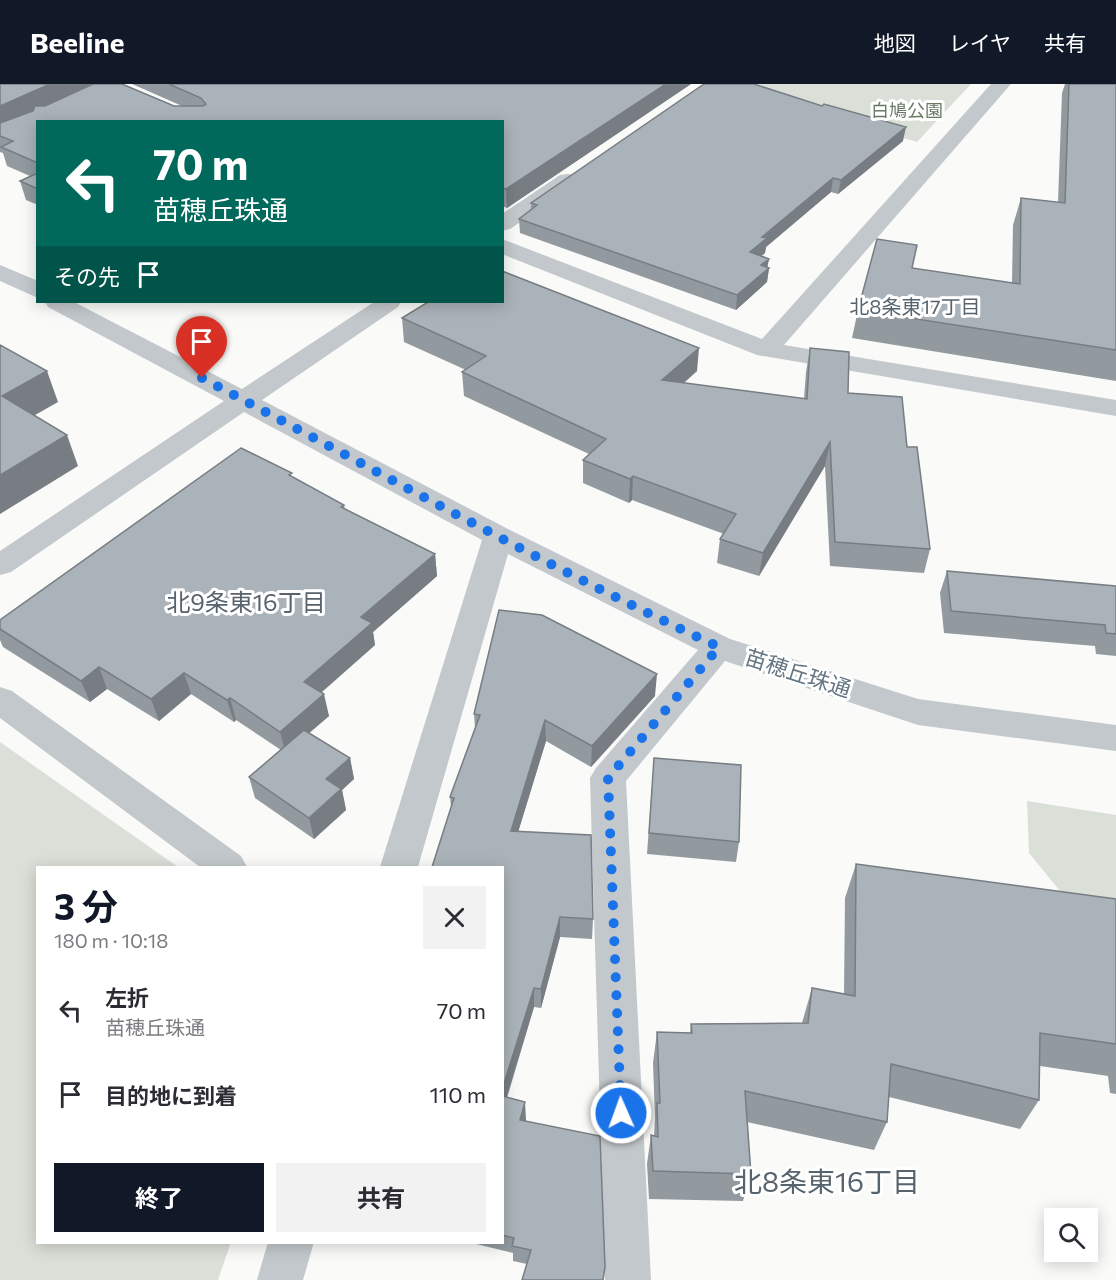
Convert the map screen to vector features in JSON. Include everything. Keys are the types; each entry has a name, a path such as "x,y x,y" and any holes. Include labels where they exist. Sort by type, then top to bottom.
{"street":[{"path":"766,350 1001,84"},
{"path":"504,223 581,171"},
{"path":"504,247 766,350 1116,408"},
{"path":"0,272 36,290"},
{"name":"苗穂丘珠通","path":"59,303 498,536 719,647 918,712 1116,738"},
{"path":"0,565 388,303"},
{"path":"399,866 498,536"},
{"path":"628,1280 608,778 719,647"},
{"path":"0,700 227,866"},
{"path":"280,1280 290,1244"}],"green space":[{"name":"白鳩公園","path":"724,84 971,84 917,142"},
{"path":"0,742 177,866 36,866 36,1244 230,1244 218,1280 0,1280"},
{"path":"1027,801 1116,815 1116,928 1097,918 1060,891 1029,853"}],"building":[{"path":"0,84 50,84 0,106"},
{"path":"93,84 122,84 174,106 203,106 206,104 201,98 169,84 666,84 506,189 504,188 504,120 36,120 36,162 1,147 13,141 0,136 0,123 33,111 35,106 45,106"},
{"path":"704,84 754,84 822,106 824,104 906,127 841,180 833,178 762,237 767,238 750,252 769,259 761,265 769,268 737,295 519,219 537,205 531,203"},
{"path":"1069,84 1116,84 1116,350 858,310 877,239 917,245 912,268 1020,284 1021,198 1065,203"},
{"path":"36,174 36,188 20,181"},
{"path":"504,272 699,348 662,380 807,399 810,348 849,352 848,393 902,397 907,447 917,447 930,549 835,542 830,442 763,553 720,539 736,514 633,476 630,479 583,460 606,439 462,372 486,356 402,318 426,303 504,303"},
{"path":"0,345 47,371 2,396 67,435 0,475"},
{"path":"241,448 292,473 289,475 344,505 341,507 435,554 361,617 372,623 304,682 324,694 280,732 230,698 227,700 184,673 151,699 99,667 81,681 0,629 0,620"},
{"path":"947,571 1116,586 1116,634 1106,633 1105,625 951,611"},
{"path":"499,610 542,615 657,674 592,746 545,720 511,831 591,835 593,919 560,917 541,989 534,988 504,1084 504,866 432,866 454,798 450,797 480,715 474,714"},
{"path":"304,730 350,758 326,779 341,789 309,818 249,777"},
{"path":"654,758 741,765 739,842 649,833"},
{"path":"856,864 1116,899 1116,1044 1040,1033 1039,1100 891,1064 887,1122 745,1091 751,1174 653,1171 651,1135 658,1137 657,1103 660,1103 657,1032 692,1033 691,1024 808,1023 812,988 855,996"},
{"path":"504,1097 525,1102 520,1120 600,1136 605,1267 603,1280 522,1280 531,1250 512,1246 514,1238 504,1236"}],"district":[{"name":"北8条東17丁目","path":"915,307"},
{"name":"北9条東16丁目","path":"246,603"},
{"name":"北8条東16丁目","path":"827,1182"}],"route":[{"path":"202,378 498,536 719,647 608,778 621,1113"}]}
